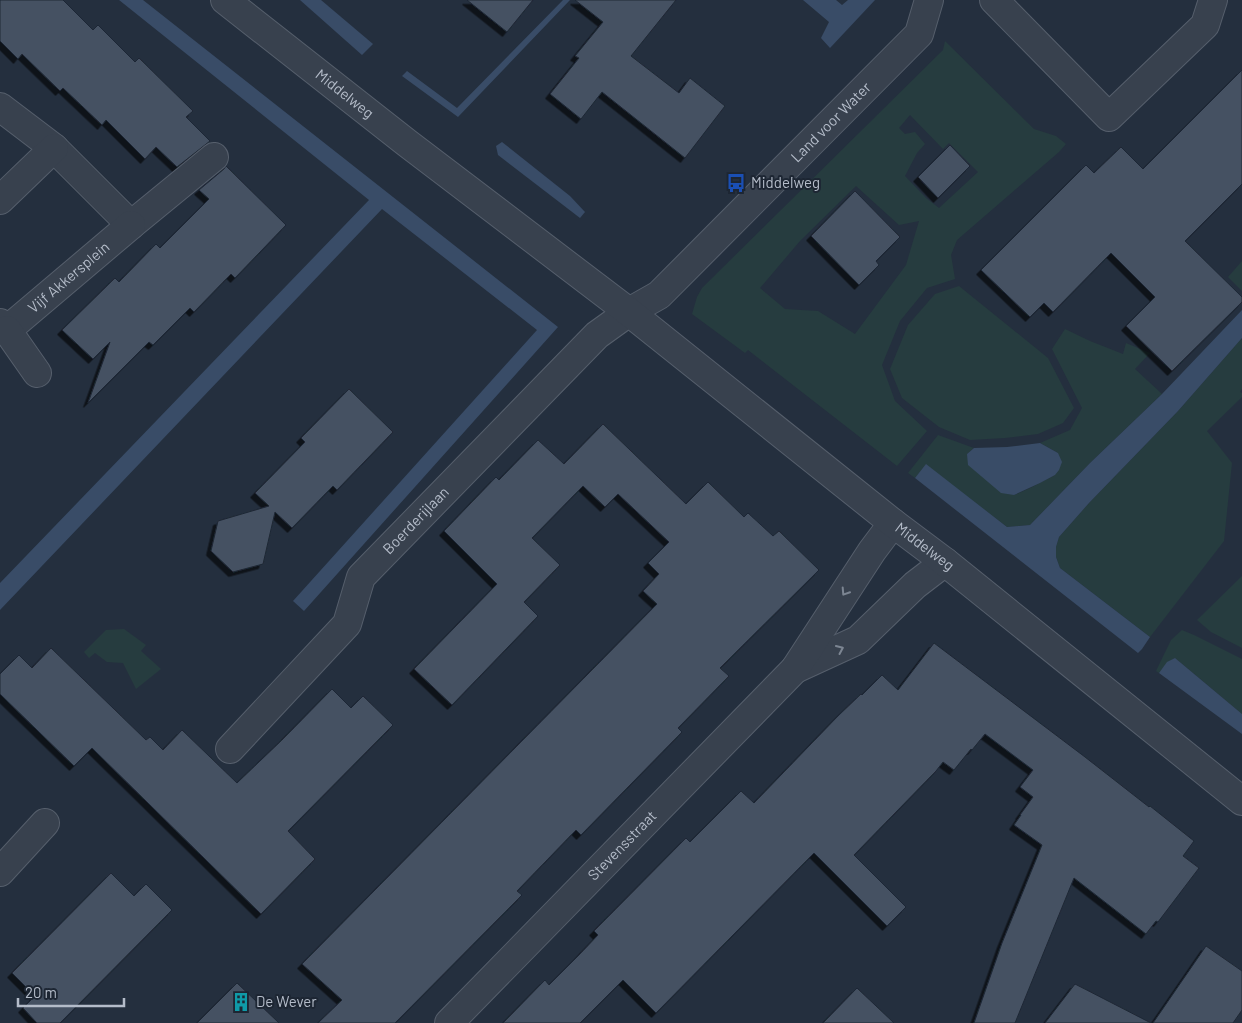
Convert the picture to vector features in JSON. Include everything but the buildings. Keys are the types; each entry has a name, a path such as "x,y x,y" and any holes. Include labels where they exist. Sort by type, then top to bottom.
{"street":[{"name":"Middelweg","path":"225,0 407,143 629,312 893,524 945,562 1242,801"},
{"name":"Land voor Water","path":"629,312 659,295 919,34 929,0"},
{"path":"994,0 1109,117 1205,25 1213,0"},
{"path":"0,107 54,148 131,225"},
{"path":"0,200 54,148"},
{"name":"Vijf Akkersplein","path":"36,373 4,327 214,158"},
{"name":"Boerderijlaan","path":"230,749 347,624 361,577 597,335 629,312"},
{"name":"Stevensstraat","path":"449,1023 795,669 872,551 893,524"},
{"name":"Stevensstraat","path":"795,669 858,640 915,585 945,562"},
{"path":"0,872 44,823"}],"green space":[{"path":"945,41 1034,129 1056,136 1066,144 957,240 951,255 955,279 927,288 900,321 882,365 895,401 927,431 897,466 748,350 745,353 692,314 702,288 943,50","holes":["910,115 943,149 949,143 978,172 939,208 926,198 905,176 917,153 925,144 915,132 905,134 899,128","856,186 899,225 919,221 906,265 855,334 818,311 785,309 760,288 800,241"]},
{"path":"1242,261 1242,291 1228,277"},
{"path":"959,286 1048,358 1074,408 1063,423 1038,434 970,440 939,427 902,398 890,369 908,325 935,294"},
{"path":"1065,329 1123,354 1126,343 1150,353 1135,369 1162,394 1090,463 1030,525 1007,527 926,465 915,478 908,473 938,435 974,448 967,454 1014,495 1055,475 1058,453 1040,443 1070,430 1082,408 1052,349"},
{"path":"1242,338 1242,389 1240,392 1242,397 1207,431 1232,463 1224,541 1150,637 1060,568 1056,557 1059,537 1089,503 1178,411"},
{"path":"1242,576 1242,648 1211,632 1197,620"},
{"path":"124,629 146,645 141,651 161,669 136,689 123,663 107,662 95,653 89,658 84,652 106,630"},
{"path":"1182,630 1242,659 1242,714 1175,658 1168,662 1159,673 1156,671 1171,640"}],"water":[{"path":"119,0 143,0 558,327 304,611 293,601 537,330 382,209 0,610 0,583 369,200"},
{"path":"300,0 321,0 373,44 362,55"},
{"path":"563,0 570,0 458,117 402,76 407,71 457,108"},
{"path":"803,0 836,0 842,5 848,0 875,0 830,48 821,38 829,22"},
{"path":"502,142 570,196 585,212 580,218 498,155 496,146"},
{"path":"1242,310 1242,338 1178,411 1089,503 1059,537 1056,557 1060,568 1150,637 1138,653 915,478 926,464 1007,527 1030,525 1090,463 1162,394"},
{"path":"1040,443 1058,453 1062,462 1059,470 1055,475 1014,495 1001,493 968,465 967,454 974,448"},
{"path":"1175,658 1242,714 1242,734 1159,673 1167,662"}],"place":[{"name":"Middelweg","path":"736,183"},
{"name":"De Wever","path":"241,1002"}]}
